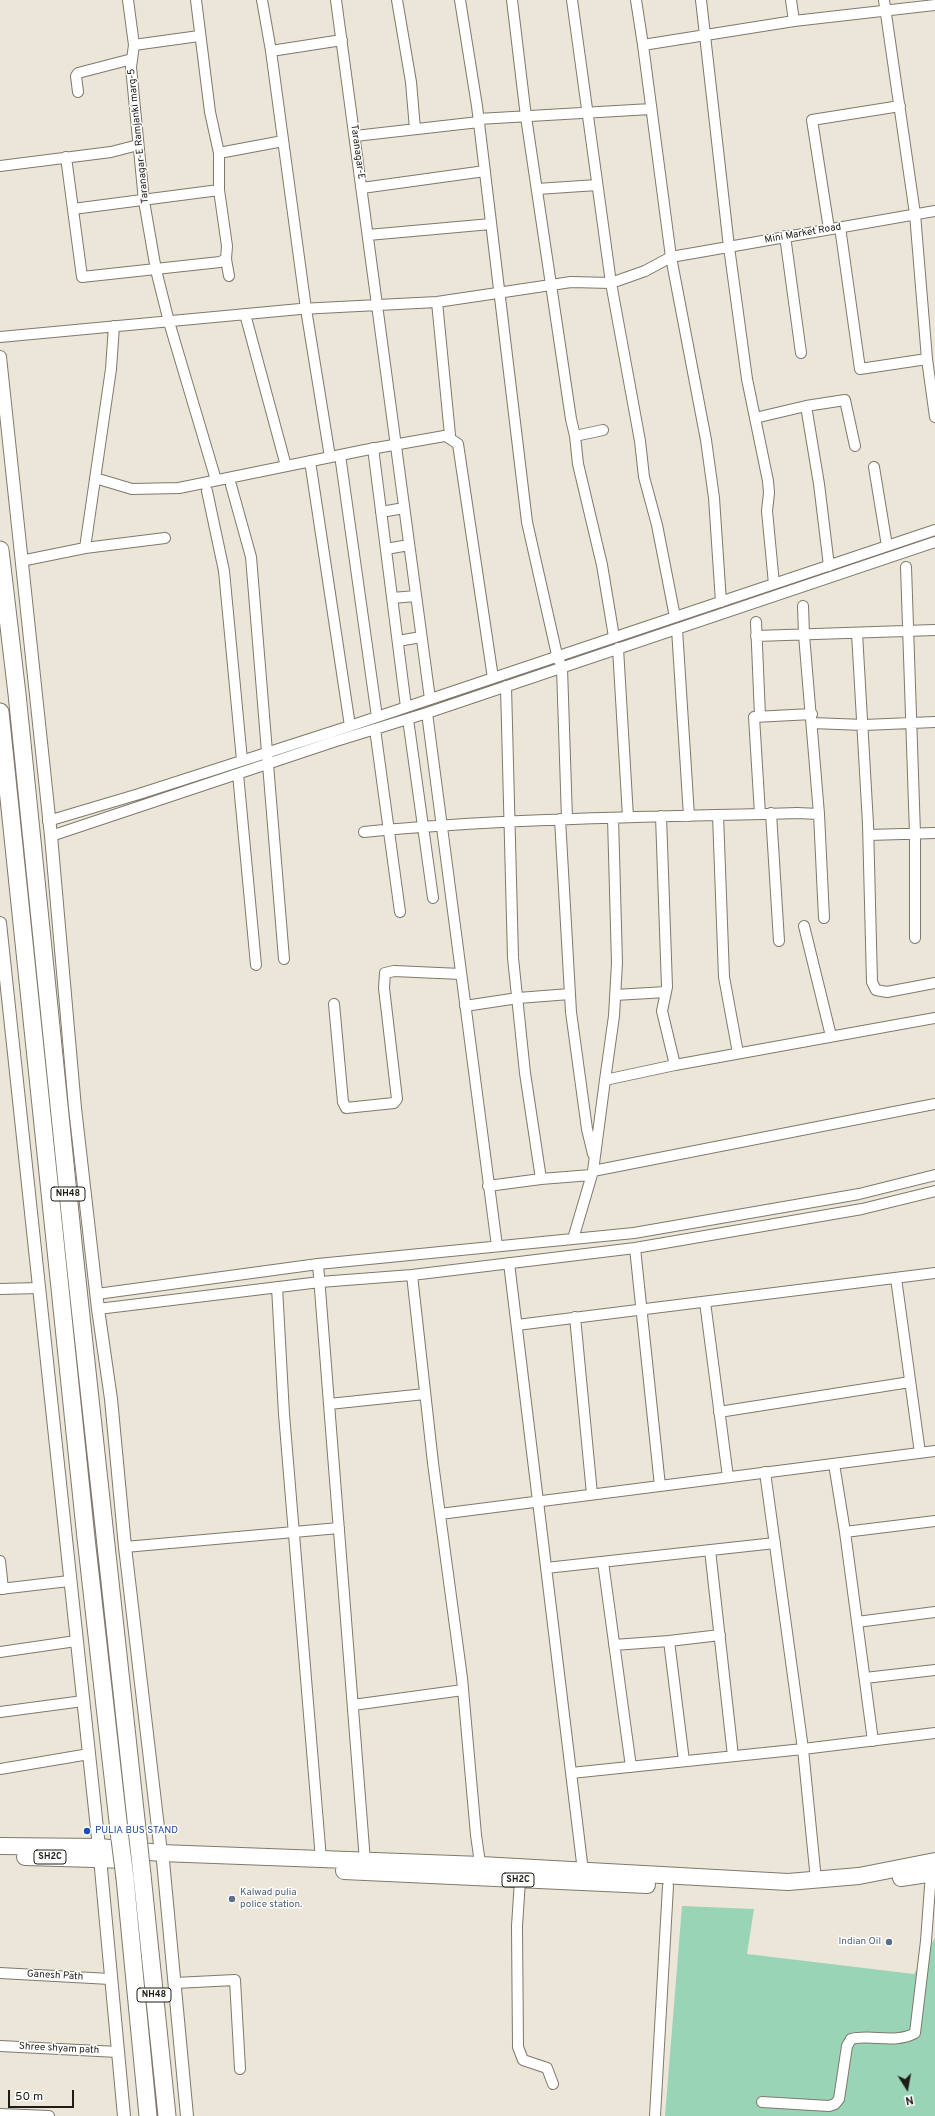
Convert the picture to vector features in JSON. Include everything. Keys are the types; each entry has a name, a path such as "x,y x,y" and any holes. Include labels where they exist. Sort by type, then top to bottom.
{"highway":[{"name":"NH48","path":"0,550 17,694 75,1260 142,1875 166,2116"},
{"name":"NH48","path":"0,712 85,1530 125,1878 148,2116"}],"main road":[{"name":"SH2C","path":"0,1846 162,1857 480,1872 583,1871 781,1882 934,1869"},
{"name":"SH2C","path":"0,1856 99,1852"},
{"name":"SH2C","path":"162,1857 365,1861 480,1872 520,1880 787,1892 829,1889 909,1871"}],"street":[{"name":"Taranagar-E Ramjanki marg-5","path":"128,0 134,45 131,67 138,145 144,201 156,270 169,322 216,480"},
{"path":"196,0 199,36 210,112 219,153 219,190 227,246 226,259 229,276"},
{"path":"262,0 271,51 306,309 335,456 377,717"},
{"name":"Taranagar-E","path":"336,0 430,699"},
{"path":"397,0 411,82 415,129"},
{"path":"460,0 485,170 527,522 557,656 562,668 564,819 570,994 587,1129 595,1160"},
{"path":"512,0 526,117 571,419 575,436 579,471 602,565 614,637"},
{"path":"572,0 611,283 640,441 642,466 657,525 675,618"},
{"path":"636,0 671,257 706,440 714,498 721,602"},
{"path":"701,0 729,247 747,378 768,481 769,493 767,510 774,584"},
{"path":"791,0 794,21"},
{"path":"643,45 885,5 935,5"},
{"path":"885,5 915,214 927,359 935,417"},
{"path":"134,45 199,36"},
{"path":"271,51 342,40"},
{"path":"78,92 76,76 78,73 132,59"},
{"path":"828,229 812,120 900,106"},
{"path":"355,136 478,120 651,109"},
{"path":"219,153 283,141"},
{"path":"0,166 111,152 138,145"},
{"path":"66,157 82,277 156,270 220,262 226,259"},
{"path":"362,188 485,170"},
{"path":"537,189 597,186"},
{"path":"73,209 144,201 219,190"},
{"name":"Mini Market Road","path":"611,283 645,271 671,257 935,211"},
{"path":"368,235 491,224"},
{"path":"840,227 860,369 927,359"},
{"path":"785,236 801,353"},
{"path":"0,337 306,309 377,304 437,302 571,282 611,283"},
{"path":"95,478 132,489 179,488 373,448 450,435 437,302"},
{"path":"245,314 286,466"},
{"path":"86,548 111,369 114,326"},
{"path":"0,357 48,821 51,836 75,1108 98,1309 111,1399 125,1547 162,1857 187,2116"},
{"path":"755,418 806,406 845,400 855,446"},
{"path":"806,406 819,484 829,566"},
{"path":"575,436 603,430"},
{"path":"446,436 458,444 493,678"},
{"path":"373,448 406,707"},
{"path":"310,461 350,726"},
{"path":"874,467 887,546"},
{"path":"231,485 251,557 266,764 284,959"},
{"path":"207,491 224,572 242,760"},
{"path":"381,512 404,508"},
{"path":"48,821 350,726 935,530"},
{"path":"21,561 86,548 165,538"},
{"path":"51,836 266,764 427,713 935,542"},
{"path":"386,549 409,545"},
{"path":"906,567 915,834 915,938"},
{"path":"392,598 416,596"},
{"path":"803,606 804,635 819,814 824,918"},
{"path":"756,622 760,716"},
{"path":"677,629 689,816"},
{"path":"756,636 935,630"},
{"path":"857,633 864,725 869,835 872,982 876,990 887,992 935,983"},
{"path":"398,641 421,637"},
{"path":"618,648 628,817"},
{"path":"506,686 513,958 525,1073 541,1179"},
{"path":"427,713 497,1246"},
{"path":"760,814 754,716 812,719 864,725 935,722"},
{"path":"408,719 433,898"},
{"path":"375,729 400,912"},
{"path":"238,774 256,965"},
{"path":"364,832 510,821 771,813 819,814"},
{"path":"771,813 779,941"},
{"path":"718,815 724,977 738,1053"},
{"path":"661,816 666,992 662,1011 675,1065"},
{"path":"573,1239 595,1160 615,995 617,963 614,818"},
{"path":"869,835 935,833"},
{"path":"0,923 5,1015 39,1288 69,1581 89,1754 124,2116"},
{"path":"804,926 831,1036"},
{"path":"334,1004 343,1102 346,1108 394,1103 397,1099 384,988 385,973 394,971 461,974"},
{"path":"615,995 666,992"},
{"path":"465,1006 518,998 570,994"},
{"path":"605,1080 738,1053 935,1018"},
{"path":"488,1186 592,1173 935,1104"},
{"path":"97,1294 318,1264 634,1233 851,1196 935,1175"},
{"path":"98,1309 320,1282 412,1275 635,1248 862,1209 935,1190"},
{"path":"635,1248 640,1310 660,1486"},
{"path":"509,1263 583,1871"},
{"path":"318,1264 365,1861"},
{"path":"517,1325 935,1273"},
{"path":"412,1275 425,1394 463,1690 480,1872"},
{"path":"896,1278 920,1453"},
{"path":"277,1287 284,1414 321,1859"},
{"path":"0,1289 39,1288"},
{"path":"705,1302 728,1477"},
{"path":"575,1318 592,1494"},
{"path":"719,1412 910,1382"},
{"path":"330,1404 425,1394"},
{"path":"440,1514 935,1451"},
{"path":"834,1464 845,1532 873,1740"},
{"path":"765,1472 803,1749 816,1880"},
{"path":"845,1532 935,1521"},
{"path":"125,1547 339,1528"},
{"path":"546,1568 775,1544"},
{"path":"710,1550 733,1756"},
{"path":"0,1561 2,1589 69,1581"},
{"path":"603,1562 631,1766"},
{"path":"857,1622 935,1612"},
{"path":"614,1645 720,1635"},
{"path":"669,1640 684,1761"},
{"path":"0,1652 76,1641"},
{"path":"865,1678 935,1670"},
{"path":"353,1705 463,1690"},
{"path":"0,1712 83,1701"},
{"path":"571,1773 803,1749 935,1733"},
{"path":"0,1769 89,1754"},
{"path":"762,2102 829,2106 835,2104 839,2099 846,2046 851,2039 862,2037 901,2038 915,2033 934,1869"},
{"path":"520,1880 517,1926 518,2047 523,2060 546,2068 553,2084"},
{"path":"655,2116 668,1886"},
{"name":"Ganesh Path","path":"0,1973 110,1979"},
{"path":"175,1983 235,1980 240,2069"},
{"name":"Shree shyam path","path":"0,2046 118,2052"},
{"path":"0,2114 49,2116"}],"green space":[{"path":"682,1906 754,1909 747,1954 914,1974 935,1938 935,2116 665,2116"}],"place":[{"name":"PULIA BUS STAND","path":"87,1831"},
{"name":"Kalwad pulia police station.","path":"232,1899"},
{"name":"Indian Oil","path":"889,1942"}]}
